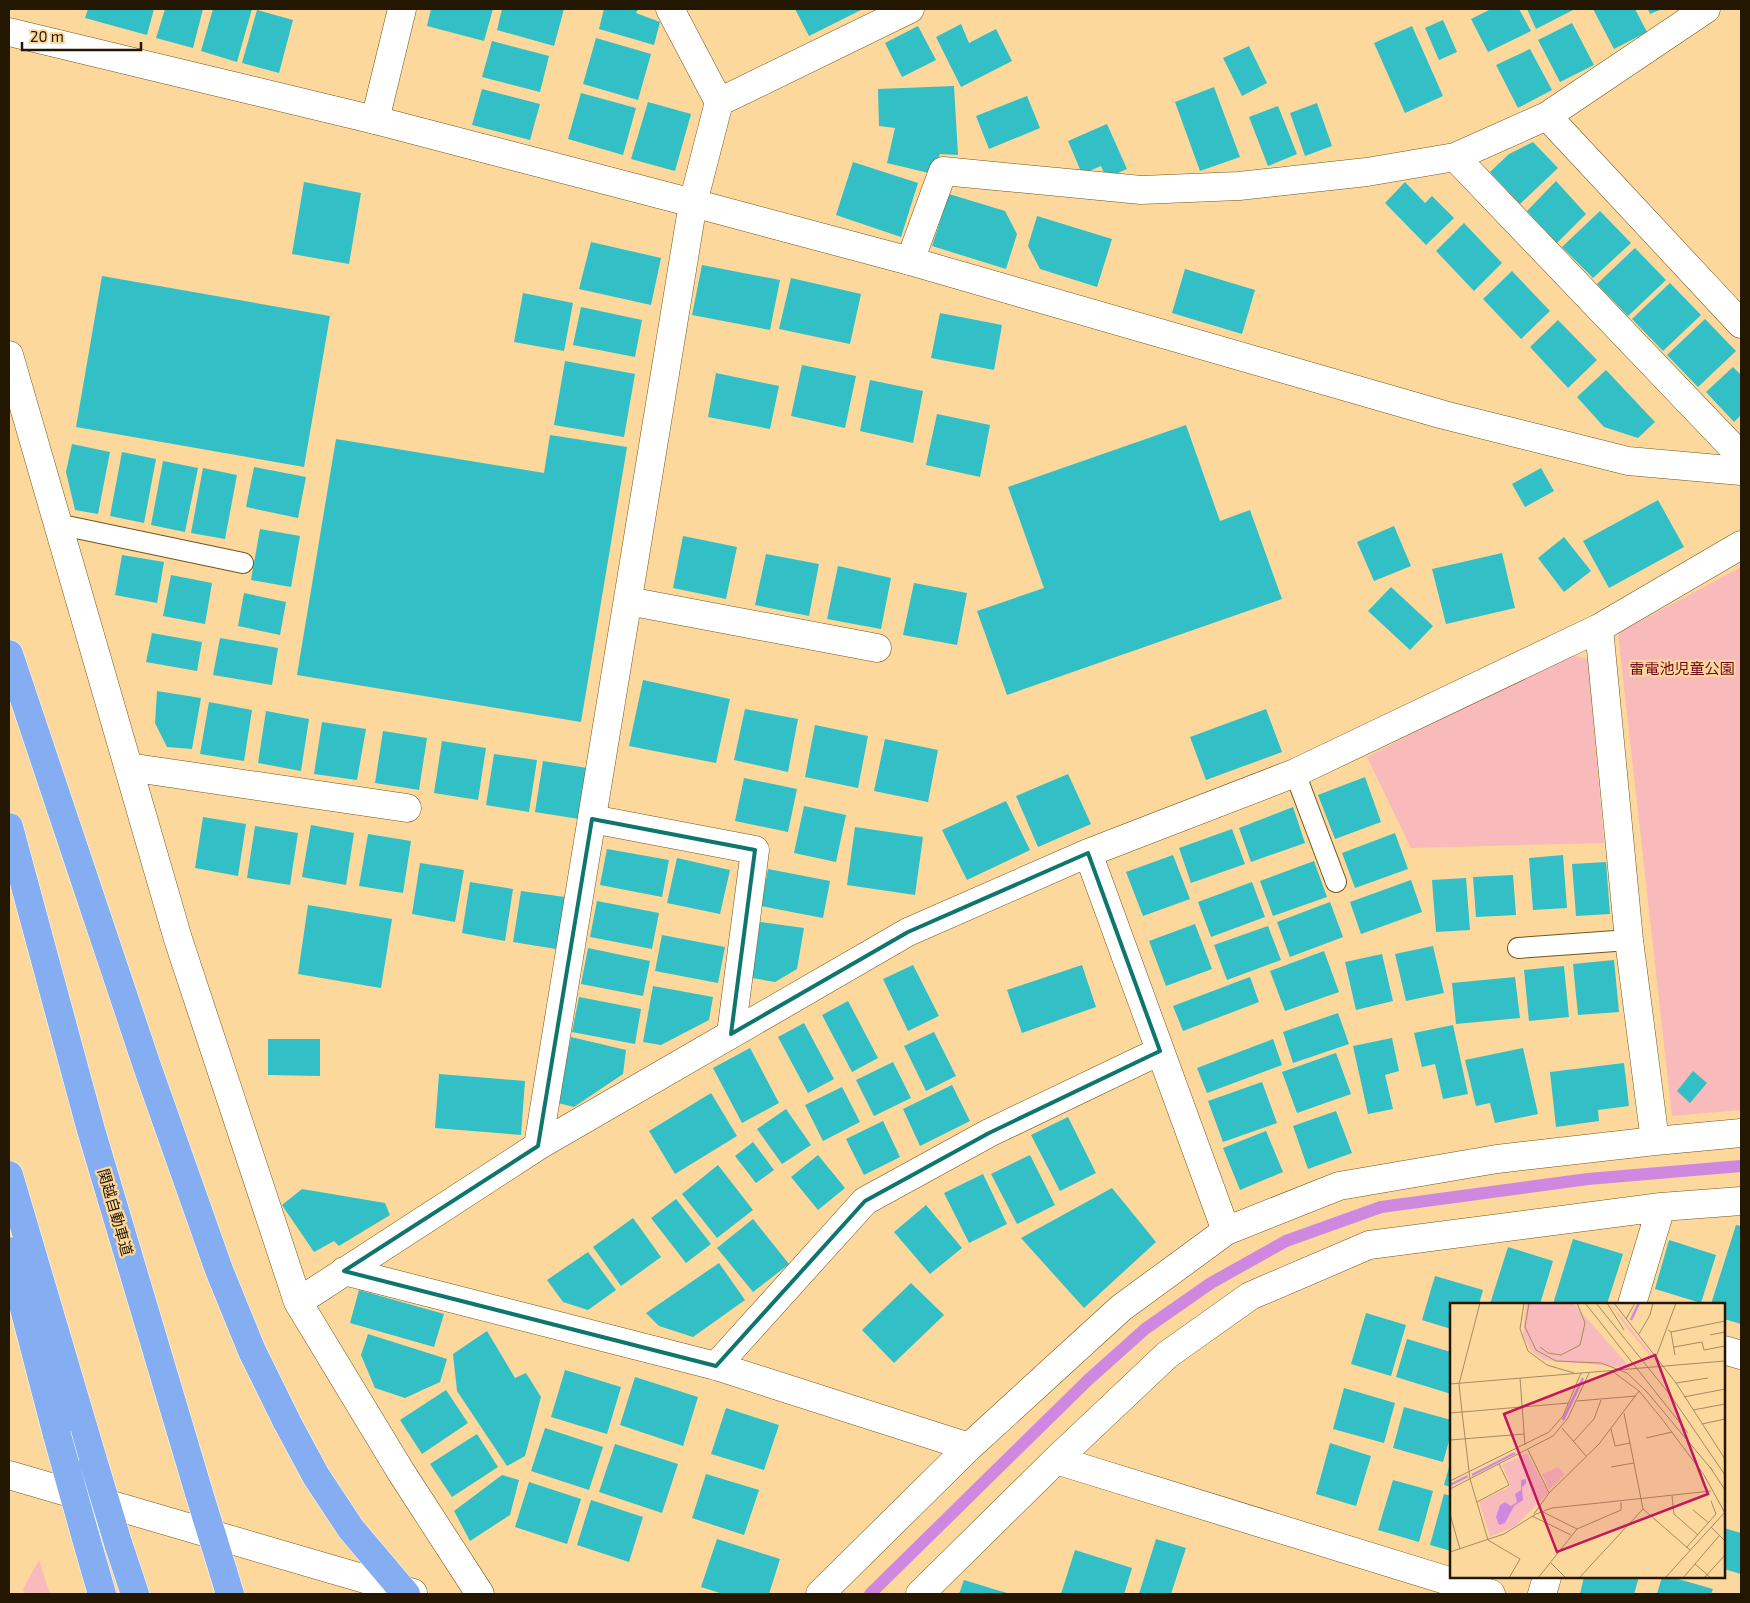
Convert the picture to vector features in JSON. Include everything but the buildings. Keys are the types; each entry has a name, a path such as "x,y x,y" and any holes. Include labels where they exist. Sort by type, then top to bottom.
{"highway":[{"path":"9,654 148,1070 220,1270 252,1351 316,1476 351,1529 406,1594"},
{"name":"関越自動車道","path":"9,827 91,1130 226,1583"},
{"path":"9,1175 93,1460 135,1594"},
{"path":"9,1251 84,1535 102,1594"}],"street":[{"path":"375,120 402,9"},
{"path":"538,1146 693,203 719,102 670,9"},
{"path":"719,102 910,9"},
{"path":"910,260 943,172 1141,190 1239,186 1366,172 1455,157 1546,116 1706,9"},
{"path":"9,32 375,120 910,260 1454,417 1628,461 1741,471"},
{"path":"1546,116 1741,324"},
{"path":"1455,157 1741,456"},
{"path":"9,356 178,939 298,1302 401,1472 480,1594"},
{"path":"298,1302 538,1146 908,932 1088,853 1295,773 1599,628 1741,545"},
{"path":"628,601 876,648"},
{"path":"1599,628 1629,940 1655,1141"},
{"path":"128,767 407,808"},
{"path":"592,819 755,850 731,1034"},
{"path":"1088,853 1226,1231"},
{"path":"716,1366 865,1201 989,1133 1160,1051"},
{"path":"820,1594 969,1447 1120,1308 1226,1231 1339,1186 1498,1159 1741,1133"},
{"path":"920,1594 1056,1460 1167,1355 1250,1296 1369,1245 1661,1207 1741,1201"},
{"path":"1632,1303 1661,1207"},
{"path":"344,1271 716,1366 969,1447"},
{"path":"1725,1350 1741,1355"},
{"path":"1056,1460 1491,1594"},
{"path":"9,1475 418,1594"},
{"path":"1542,1594 1548,1578"}],"lane":[{"path":"57,524 243,563"},
{"path":"1295,773 1336,882"},
{"path":"1518,948 1629,940"}],"highlighted area":[{"path":"592,819 755,850 731,1034 908,932 1088,853 1160,1051 989,1133 865,1201 716,1366 344,1271 538,1146"}],"green space":[{"name":"雷電池児童公園","path":"1741,567 1741,1110 1672,1116 1618,633"},
{"path":"1568,653 1588,660 1604,843 1411,848 1367,757"},
{"path":"39,1560 50,1594 25,1594 23,1589"}],"waterway":[{"path":"870,1594 1088,1380 1145,1329 1211,1283 1286,1241 1381,1207 1588,1179 1741,1166"}]}
